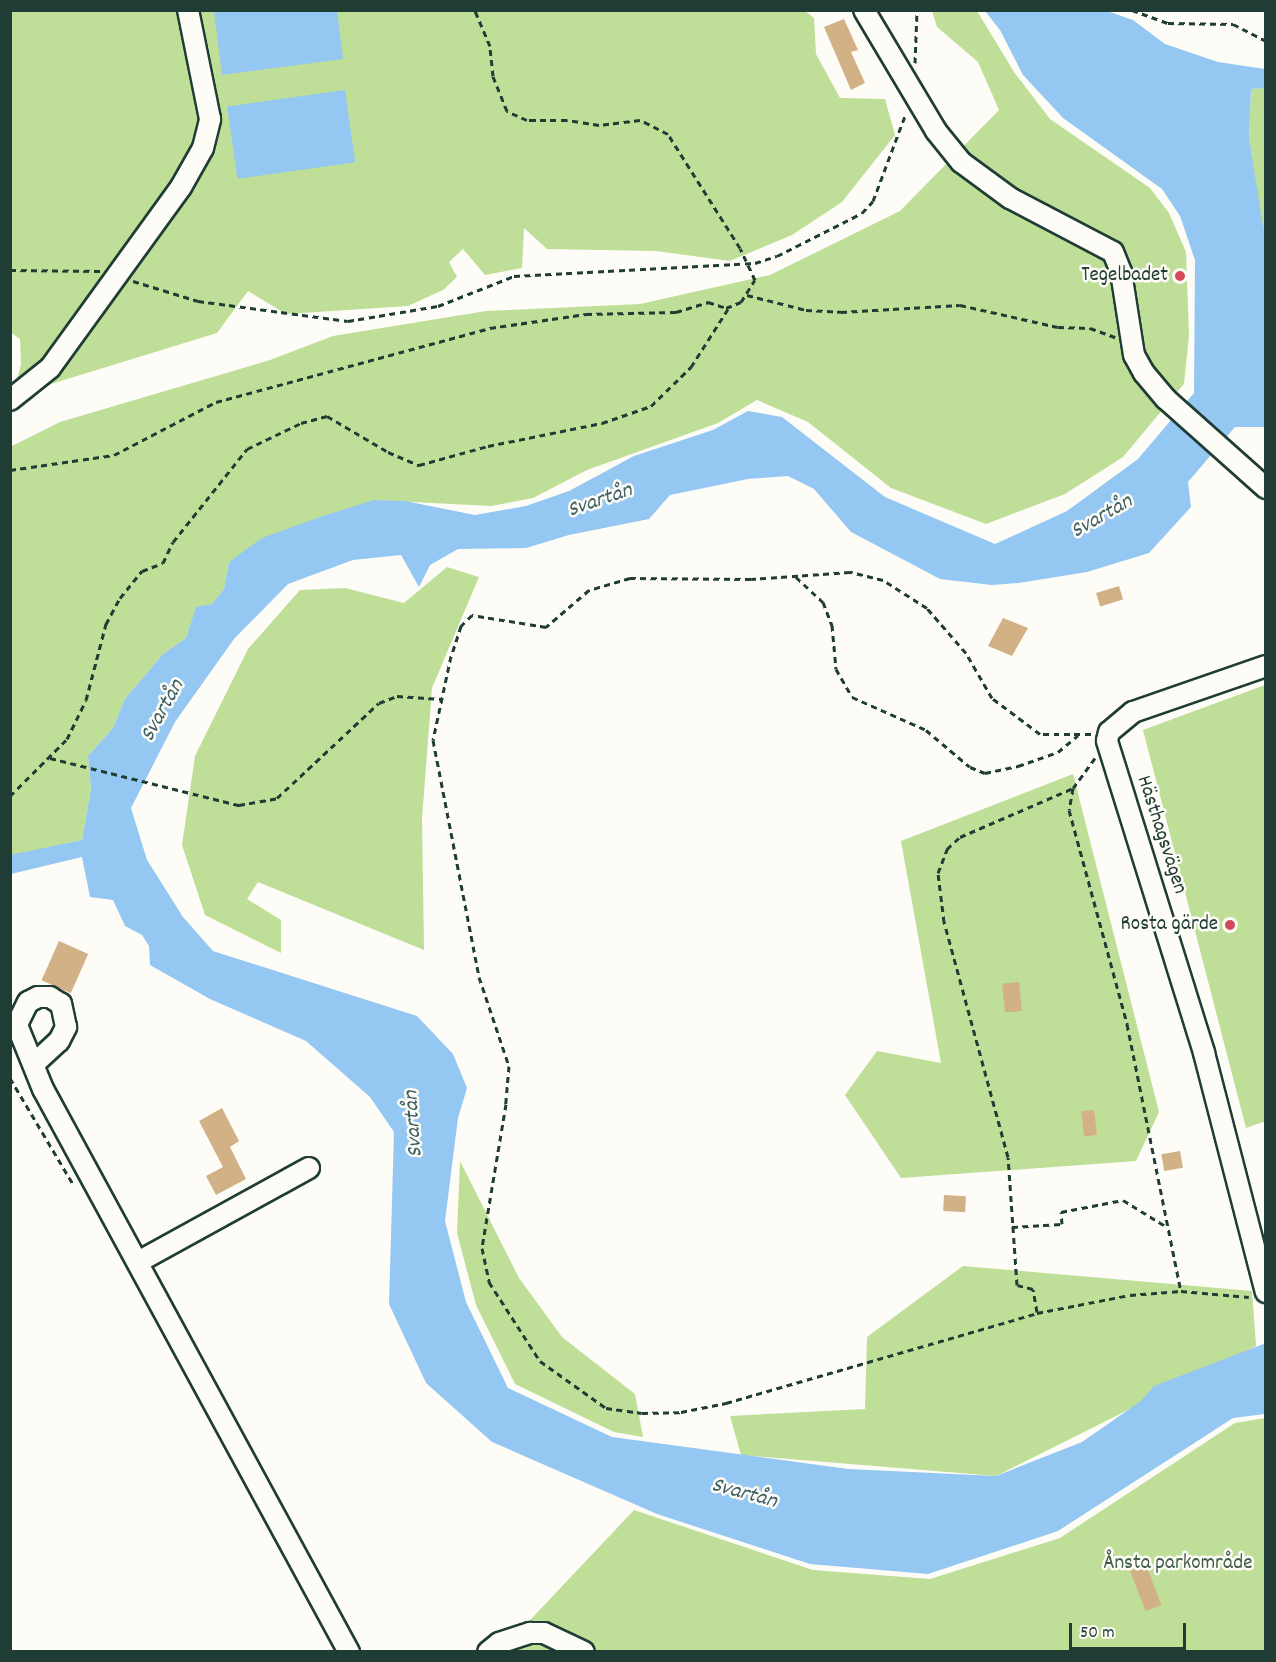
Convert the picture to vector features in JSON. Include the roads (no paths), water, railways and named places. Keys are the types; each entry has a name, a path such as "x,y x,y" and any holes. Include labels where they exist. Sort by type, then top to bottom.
{"lane":[{"path":"10,400 50,368 181,186 208,133 210,120 188,10"},
{"path":"864,10 915,91 936,131 981,180 1113,252 1121,272 1131,342 1144,373 1166,399 1266,488"},
{"name":"Hästhagsvägen","path":"1260,1295 1204,1053 1109,752 1109,732 1133,712 1266,666"},
{"path":"34,1064 59,1041 66,1027 66,1016 61,1004 50,997 38,997 20,1012 14,1021 43,1089 349,1652"},
{"path":"138,1262 309,1168"},
{"path":"488,1652 507,1639 530,1633 544,1633 584,1652"}],"water":[{"path":"214,11 337,11 343,59 222,75"},
{"name":"Svartån","path":"985,11 1107,11 1133,20 1165,44 1218,62 1265,69 1265,88 1251,89 1249,138 1266,245 1265,427 1235,427 1188,482 1191,507 1149,553 1087,572 1019,583 992,585 940,579 851,532 814,489 788,476 748,479 670,495 649,519 569,535 526,548 458,549 430,565 419,587 401,555 353,560 288,584 234,639 175,722 131,808 147,860 183,917 213,951 417,1016 453,1054 467,1088 458,1118 445,1221 466,1302 508,1388 612,1437 848,1469 996,1476 1082,1442 1141,1401 1154,1386 1266,1343 1265,1414 1233,1418 1058,1531 928,1574 810,1564 657,1514 492,1442 426,1383 389,1304 394,1132 370,1097 306,1041 210,999 150,965 149,946 142,935 125,926 113,900 90,897 82,857 11,874 10,855 82,840 91,789 88,756 113,728 125,699 163,654 186,638 196,607 212,604 224,589 229,562 262,538 320,517 374,500 405,501 475,515 526,506 569,491 634,456 713,430 748,411 782,417 885,497 995,544 1067,511 1138,459 1194,393 1195,260 1180,216 1162,189 1063,118 1023,75 1000,30"},
{"path":"345,90 355,162 237,179 227,107"}],"place":[{"name":"Tegelbadet","path":"1180,276"},
{"name":"Rosta gärde","path":"1230,925"}],"park label":[{"name":"Ånsta parkområde","path":"1178,1564"}]}
